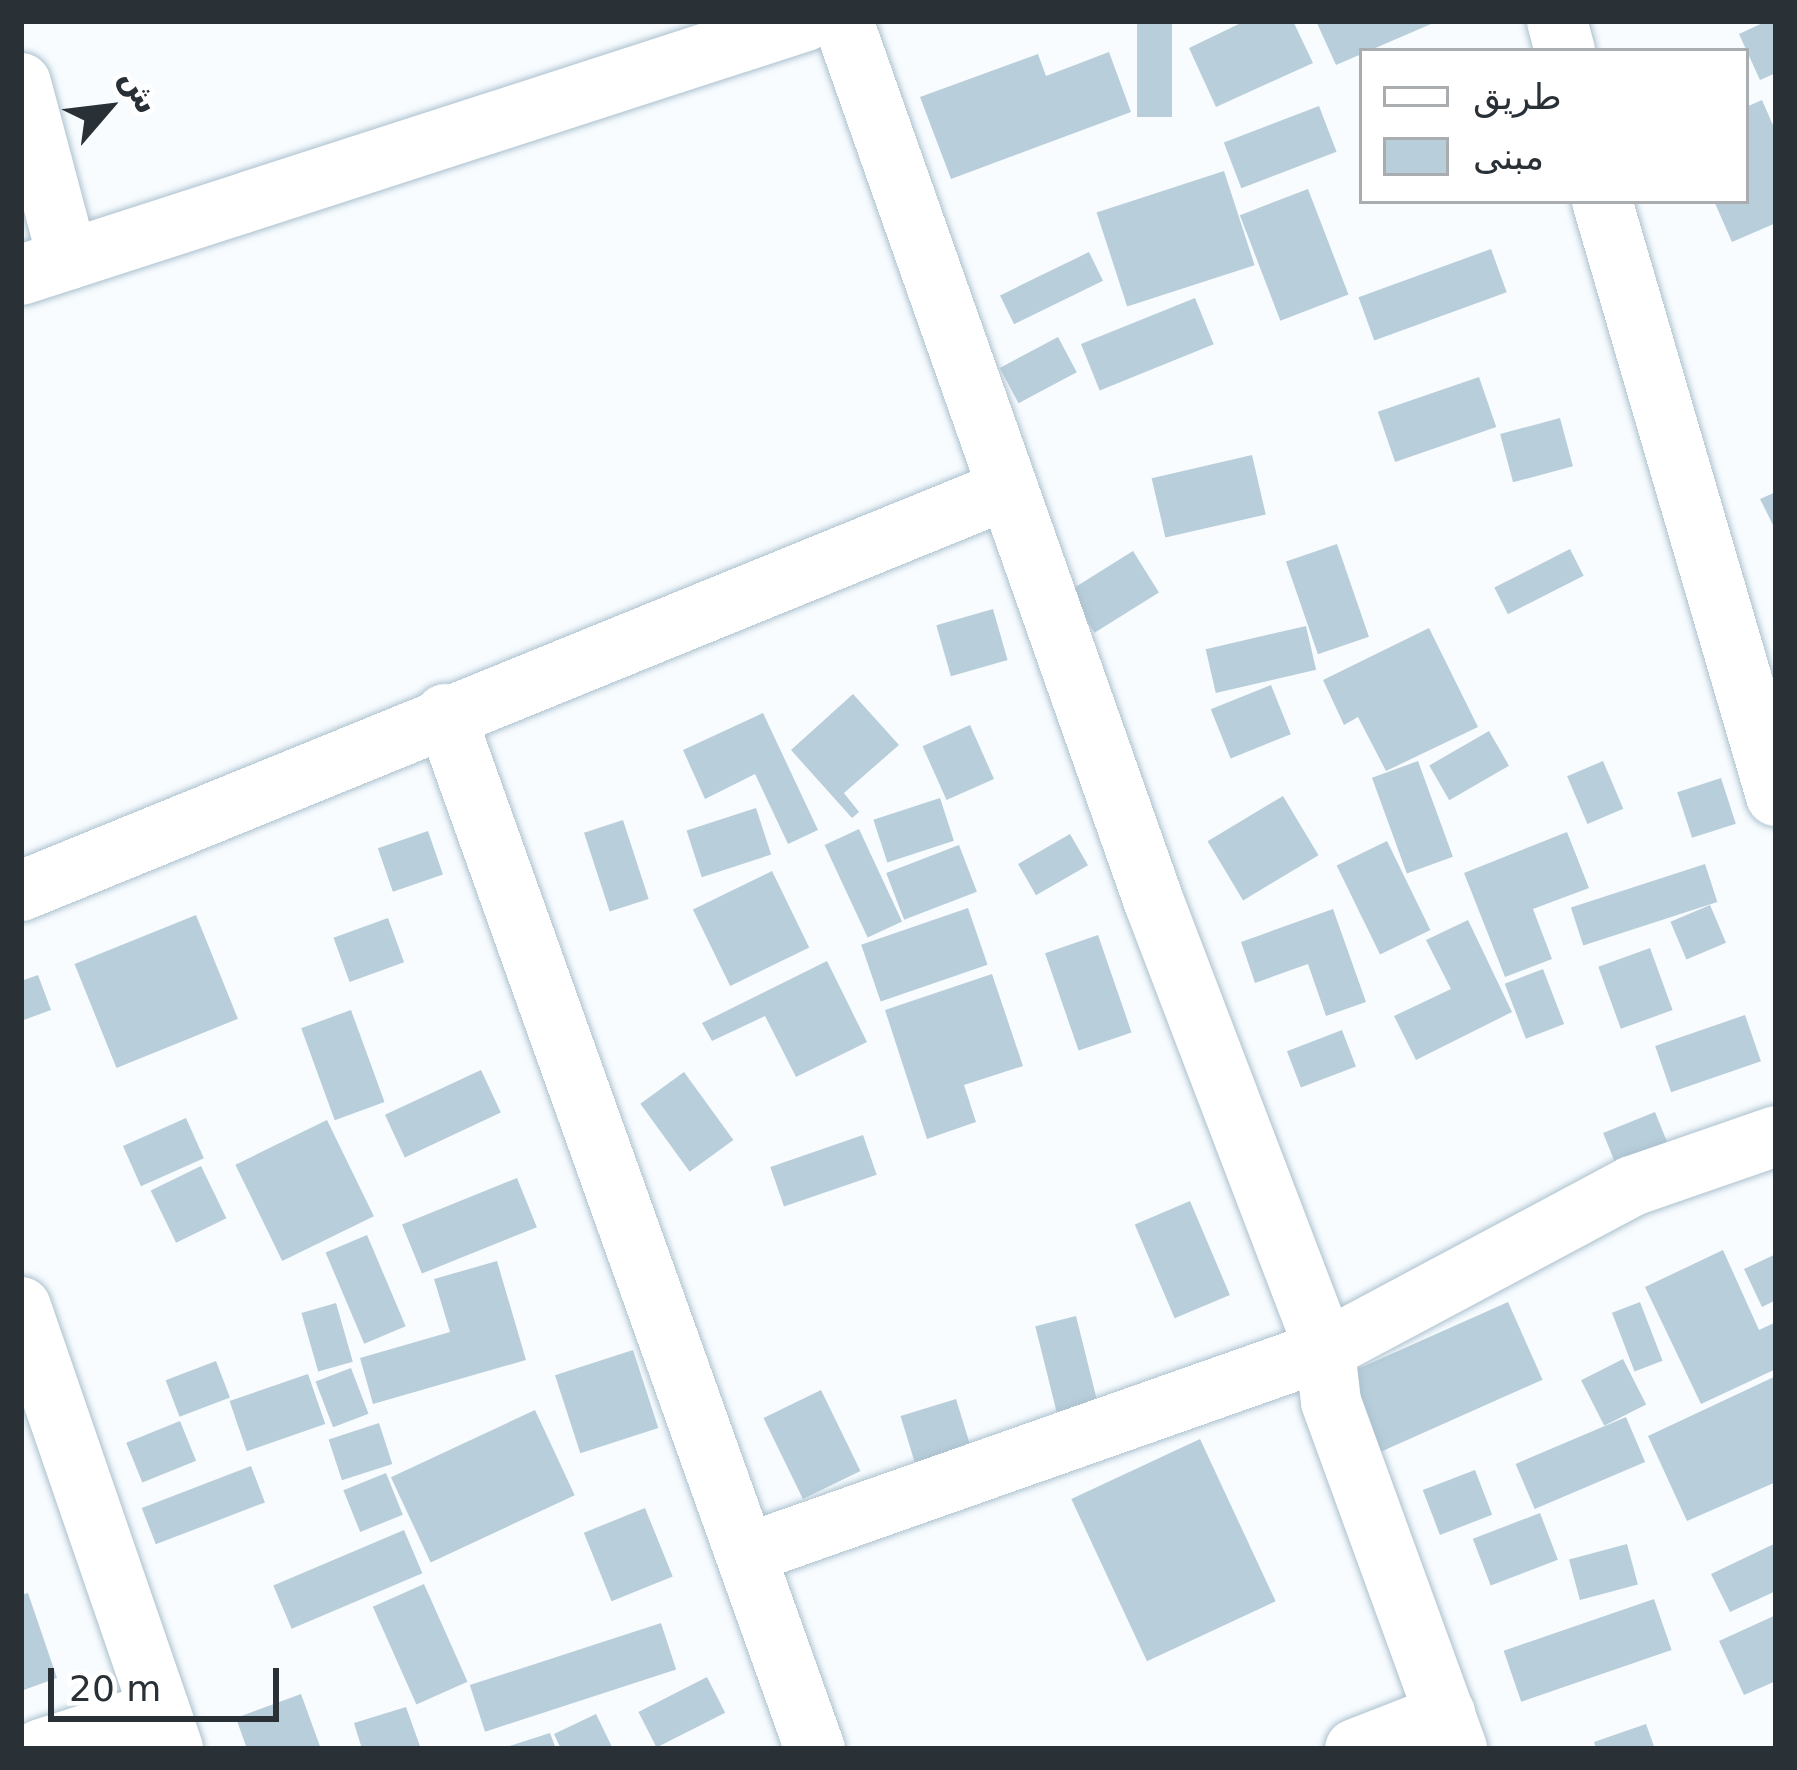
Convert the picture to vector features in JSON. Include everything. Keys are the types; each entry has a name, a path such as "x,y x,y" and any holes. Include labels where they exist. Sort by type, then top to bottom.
{"street":[{"path":"21,83 45,268 641,46 806,21"},
{"path":"843,21 1154,902 1325,1351 1330,1402 1450,1732 1355,1749"},
{"path":"1603,204 1776,796"},
{"path":"21,890 1008,489"},
{"path":"445,714 815,1749"},
{"path":"746,1554 1325,1351 1632,1186 1776,1136"},
{"path":"21,1307 166,1730 41,1749"}],"building":[{"path":"1137,21 1172,21 1172,117 1137,117"},
{"path":"1245,21 1293,21 1313,63 1216,107 1189,48"},
{"path":"1316,21 1438,21 1375,48 1359,48 1359,55 1336,65"},
{"path":"1776,21 1776,73 1760,80 1739,34"},
{"path":"1109,52 1131,112 951,179 920,97 1038,54 1046,76"},
{"path":"1762,100 1776,132 1776,223 1732,242 1715,204 1749,204 1749,106"},
{"path":"1319,106 1337,152 1241,188 1224,143"},
{"path":"1224,171 1255,265 1127,307 1097,212"},
{"path":"1308,189 1348,294 1280,321 1240,215"},
{"path":"1491,249 1507,292 1374,340 1359,297"},
{"path":"1089,252 1103,281 1014,324 1000,295"},
{"path":"1195,298 1214,344 1100,390 1081,344"},
{"path":"1058,337 1077,372 1019,403 1000,368"},
{"path":"1479,377 1496,427 1395,462 1378,412"},
{"path":"1560,418 1573,466 1513,482 1500,434"},
{"path":"1252,455 1266,514 1165,538 1152,478"},
{"path":"1776,492 1776,531 1760,499"},
{"path":"1337,544 1369,637 1318,654 1286,562"},
{"path":"1570,549 1584,576 1508,614 1494,588"},
{"path":"1133,551 1159,593 1095,633 1069,591"},
{"path":"993,609 1008,660 951,676 936,625"},
{"path":"1306,626 1316,670 1216,693 1206,649"},
{"path":"1429,628 1478,727 1386,771 1358,717 1344,725 1323,680"},
{"path":"1271,685 1291,734 1231,758 1211,709"},
{"path":"853,694 899,745 844,793 859,812 852,818 791,750"},
{"path":"763,713 818,830 788,844 755,774 705,799 683,750"},
{"path":"970,725 994,779 946,800 922,746"},
{"path":"1489,731 1509,766 1449,800 1429,766"},
{"path":"1418,761 1453,857 1407,874 1372,778"},
{"path":"1603,761 1623,809 1587,824 1567,776"},
{"path":"1721,778 1736,824 1692,838 1677,792"},
{"path":"1283,796 1319,855 1243,900 1208,841"},
{"path":"940,798 954,841 887,862 873,820"},
{"path":"756,808 771,855 702,877 687,831"},
{"path":"623,820 649,899 610,912 584,833"},
{"path":"859,829 902,921 868,938 825,845"},
{"path":"428,831 443,874 393,892 378,848"},
{"path":"1567,832 1589,888 1533,909 1552,959 1505,977 1464,873"},
{"path":"1070,834 1088,865 1036,895 1018,864"},
{"path":"1387,841 1430,930 1380,955 1337,866"},
{"path":"959,845 977,892 904,920 886,873"},
{"path":"1705,864 1717,902 1583,946 1571,908"},
{"path":"772,871 809,947 730,986 693,910"},
{"path":"1710,905 1726,943 1686,960 1670,922"},
{"path":"968,908 988,965 881,1002 861,945"},
{"path":"1333,909 1366,1002 1326,1016 1308,964 1255,983 1241,942"},
{"path":"196,915 238,1019 116,1068 75,964"},
{"path":"388,918 404,962 350,982 333,938"},
{"path":"1468,920 1512,1012 1416,1060 1394,1016 1451,989 1426,940"},
{"path":"1098,935 1132,1032 1079,1051 1045,953"},
{"path":"1650,948 1673,1010 1621,1029 1598,967"},
{"path":"827,961 867,1042 796,1077 765,1016 712,1041 702,1023"},
{"path":"1543,969 1564,1024 1526,1039 1505,984"},
{"path":"992,974 1023,1066 964,1085 976,1122 927,1139 885,1010"},
{"path":"38,975 51,1010 21,1021 21,981"},
{"path":"351,1010 385,1102 335,1120 301,1028"},
{"path":"1745,1015 1761,1061 1671,1092 1655,1046"},
{"path":"1342,1030 1356,1066 1301,1088 1287,1051"},
{"path":"481,1070 501,1113 405,1157 385,1115"},
{"path":"684,1072 733,1140 690,1172 640,1104"},
{"path":"1655,1112 1674,1159 1622,1180 1603,1133"},
{"path":"186,1118 204,1158 141,1186 123,1146"},
{"path":"327,1120 374,1216 282,1261 235,1165"},
{"path":"863,1135 877,1175 784,1207 770,1167"},
{"path":"201,1166 226,1218 176,1243 151,1191"},
{"path":"517,1178 537,1227 422,1274 402,1224"},
{"path":"1190,1201 1230,1295 1175,1318 1135,1224"},
{"path":"367,1235 406,1326 364,1344 326,1253"},
{"path":"1723,1250 1759,1330 1776,1322 1776,1369 1701,1404 1645,1287"},
{"path":"1776,1254 1776,1300 1762,1307 1744,1269"},
{"path":"497,1261 526,1360 373,1404 360,1358 450,1332 434,1279"},
{"path":"1508,1302 1543,1380 1374,1455 1339,1377"},
{"path":"1640,1302 1663,1361 1635,1372 1612,1313"},
{"path":"336,1303 353,1362 318,1372 301,1313"},
{"path":"1076,1316 1098,1404 1057,1414 1035,1326"},
{"path":"633,1350 658,1428 580,1453 555,1375"},
{"path":"1623,1359 1646,1404 1604,1426 1581,1380"},
{"path":"216,1361 230,1397 180,1417 166,1380"},
{"path":"351,1368 369,1414 333,1427 316,1382"},
{"path":"308,1374 325,1424 247,1451 230,1401"},
{"path":"1776,1376 1776,1482 1687,1521 1648,1436"},
{"path":"821,1390 860,1471 803,1499 763,1418"},
{"path":"956,1399 974,1457 918,1474 901,1416"},
{"path":"535,1410 575,1495 431,1562 391,1477"},
{"path":"1626,1417 1645,1462 1535,1509 1516,1464"},
{"path":"180,1421 196,1461 142,1483 126,1443"},
{"path":"379,1423 392,1464 342,1480 329,1439"},
{"path":"1200,1439 1276,1601 1147,1661 1071,1499"},
{"path":"251,1466 265,1502 156,1544 142,1508"},
{"path":"1475,1470 1492,1515 1440,1535 1423,1490"},
{"path":"386,1473 403,1515 360,1532 343,1490"},
{"path":"645,1508 673,1577 612,1601 584,1533"},
{"path":"1540,1513 1558,1560 1491,1585 1473,1539"},
{"path":"404,1530 422,1573 292,1629 273,1585"},
{"path":"1776,1543 1776,1591 1730,1612 1711,1574"},
{"path":"1627,1544 1638,1585 1580,1600 1569,1560"},
{"path":"424,1584 468,1682 416,1705 373,1607"},
{"path":"28,1593 57,1678 21,1691 21,1595"},
{"path":"1654,1599 1672,1650 1521,1702 1504,1651"},
{"path":"1776,1615 1776,1681 1744,1695 1719,1641"},
{"path":"661,1623 676,1670 485,1732 470,1685"},
{"path":"707,1677 725,1713 657,1748 638,1712"},
{"path":"301,1694 321,1749 247,1749 236,1718"},
{"path":"406,1707 421,1749 362,1749 354,1723"},
{"path":"596,1714 613,1749 561,1749 554,1734"},
{"path":"1646,1724 1655,1749 1596,1749 1594,1742"},
{"path":"550,1733 556,1749 503,1749 503,1748"}]}
